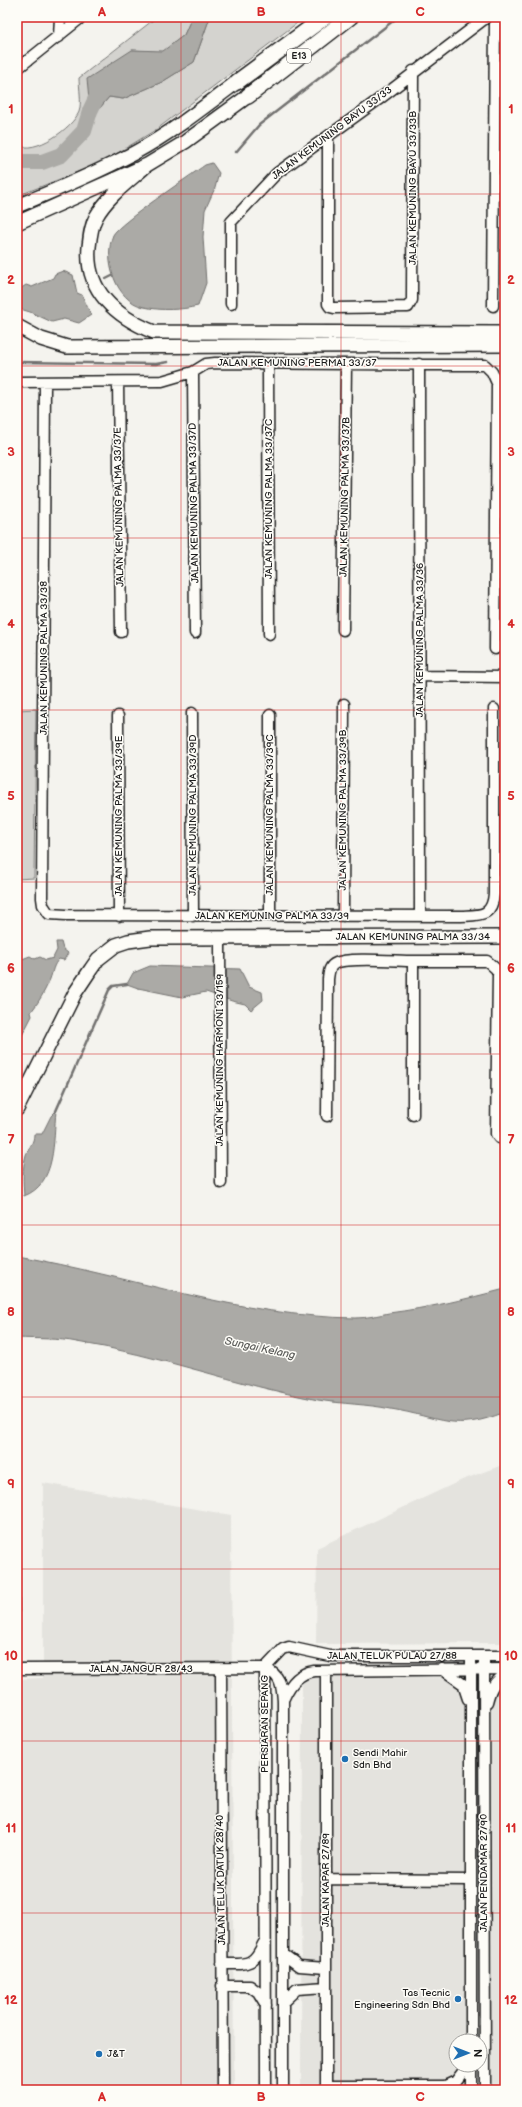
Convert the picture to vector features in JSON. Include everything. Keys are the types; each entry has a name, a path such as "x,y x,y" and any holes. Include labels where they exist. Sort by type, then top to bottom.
{"highway":[{"name":"E13","path":"237,82 326,17"},
{"name":"E13","path":"248,96 350,17"}],"main road":[{"path":"17,206 134,153 179,125 237,82"},
{"path":"17,223 147,165 185,142 248,96"},
{"path":"147,165 102,207 94,219 90,235 88,257 93,280 102,298 133,323 154,332 505,333"},
{"path":"17,326 41,339 67,347 505,345"},
{"path":"491,937 505,948"},
{"name":"JALAN KEMUNING PALMA 33/34","path":"220,938 505,937"},
{"path":"17,1108 76,993 91,969 107,951 116,945 135,940 220,938"}],"street":[{"path":"60,17 68,30"},
{"path":"59,37 60,17"},
{"path":"17,69 68,30 82,17"},
{"name":"JALAN KEMUNING BAYU 33/33","path":"231,304 231,222 277,173 486,17"},
{"path":"493,306 495,17"},
{"name":"JALAN KEMUNING BAYU 33/33B","path":"328,136 328,300 330,307 408,307 411,304 413,71"},
{"name":"JALAN KEMUNING PERMAI 33/37","path":"17,382 162,381 193,372 206,364 215,363 485,365 492,372 497,383 495,649"},
{"name":"JALAN KEMUNING PALMA 33/37C","path":"268,364 269,634"},
{"name":"JALAN KEMUNING PALMA 33/37B","path":"343,630 346,364"},
{"name":"JALAN KEMUNING PALMA 33/36","path":"419,364 420,916"},
{"name":"JALAN KEMUNING PALMA 33/37D","path":"193,372 195,633"},
{"name":"JALAN KEMUNING PALMA 33/38","path":"45,382 42,898 43,905 49,914 66,915"},
{"name":"JALAN KEMUNING PALMA 33/37E","path":"118,382 120,632"},
{"path":"420,676 505,677"},
{"name":"JALAN KEMUNING PALMA 33/39B","path":"343,916 344,704"},
{"name":"JALAN KEMUNING PALMA 33/39","path":"66,915 477,916 485,913 491,907 494,894 494,709"},
{"name":"JALAN KEMUNING PALMA 33/39D","path":"192,713 193,916"},
{"name":"JALAN KEMUNING PALMA 33/39C","path":"270,715 270,916"},
{"name":"JALAN KEMUNING PALMA 33/39E","path":"118,716 119,916"},
{"name":"JALAN KEMUNING HARMONI 33/159","path":"220,938 221,1183"},
{"path":"327,1116 328,979 329,969 335,963 354,961 413,963 487,961 496,969 498,974 501,1117 497,1137 505,1138"},
{"path":"413,963 413,1115"},
{"name":"JALAN TELUK PULAU 27/88","path":"265,1668 283,1649 289,1647 330,1656 505,1656"},
{"name":"JALAN PENDAMAR 27/90","path":"471,1656 471,2033"},
{"name":"JALAN PENDAMAR 27/90","path":"484,1656 485,2090"},
{"name":"JALAN JANGUR 28/43","path":"17,1669 265,1668"},
{"name":"PERSIARAN SEPANG","path":"266,2090 265,1668 274,1672 281,1682 283,1701 283,2090"},
{"name":"JALAN TELUK DATUK 28/40","path":"221,1669 223,2090"},
{"path":"442,1669 463,1684 471,1717"},
{"name":"JALAN TELUK PULAU 27/88","path":"283,1701 287,1689 300,1676 307,1672 505,1669"},
{"name":"JALAN KAPAR 27/89","path":"326,1671 326,2088"},
{"path":"484,1715 492,1688 496,1681 505,1675"},
{"path":"266,1784 283,1784"},
{"path":"326,1879 471,1880"},
{"path":"222,1964 252,1962 258,1957 266,1939"},
{"path":"283,1954 299,1966 326,1968"},
{"path":"222,1986 250,1986 258,1992 266,2005"},
{"path":"283,2002 292,1992 297,1989 326,1987"},
{"path":"326,2088 449,2088 463,2073"},
{"path":"470,2073 471,2090"}],"shaded area":[{"path":"157,17 192,17 184,35 163,52 132,50 99,109 109,97 123,99 162,82 194,62 210,17 305,17 157,129 103,162 17,196 17,145 25,147 43,143 61,132 69,125 79,112 80,108 79,78"},
{"path":"36,709 34,878 17,879 17,710"},
{"path":"505,1464 505,1643 316,1644 317,1548 462,1480"},
{"path":"43,1483 231,1515 234,2090 17,2090 17,1679 43,1678"},
{"path":"311,1676 505,1678 505,2090 301,2090 302,1682"}],"water":[{"path":"192,17 210,17 194,62 162,82 123,99 109,97 99,109 90,111 87,79 132,50 163,51 184,35"},
{"path":"212,163 219,173 215,188 205,210 203,237 206,283 198,306 165,309 144,307 134,303 126,297 114,278 110,256 110,245 113,235 118,229 156,200 205,165"},
{"path":"63,271 73,275 77,293 82,295 91,315 79,323 64,319 52,322 17,308 17,283 20,289 26,285 32,287 53,278 55,274"},
{"path":"56,942 61,942 63,949 68,953 64,960 59,959 55,964 46,988 31,1012 32,1016 17,1045 17,961 30,956 35,959 40,957 46,960 53,958 57,950"},
{"path":"150,966 240,969 249,987 262,992 263,1000 251,1010 245,1004 206,992 182,997 138,988 127,984 133,973"},
{"path":"56,1111 53,1147 48,1171 42,1182 35,1190 24,1196 23,1170 26,1155 34,1134 42,1134 51,1116"},
{"name":"Sungai Kelang","path":"17,1256 59,1264 228,1303 270,1311 313,1316 356,1318 369,1317 418,1309 505,1289 505,1412 473,1422 447,1421 382,1407 318,1400 288,1394 138,1354 108,1348 62,1340 17,1338"},
{"path":"17,1492 20,1631 17,1635"}],"waterway":[{"path":"236,152 259,125 398,17"},
{"path":"17,162 42,162 61,155 84,131 90,111 99,92"},
{"path":"106,279 112,276"},
{"path":"17,362 156,364 168,362"},
{"path":"56,1111 109,990 113,986 127,984"}],"place":[{"name":"Sendi Mahir Sdn Bhd","path":"345,1759"},
{"name":"Tas Tecnic Engineering Sdn Bhd","path":"458,1999"},
{"name":"J&T","path":"99,2054"}]}
